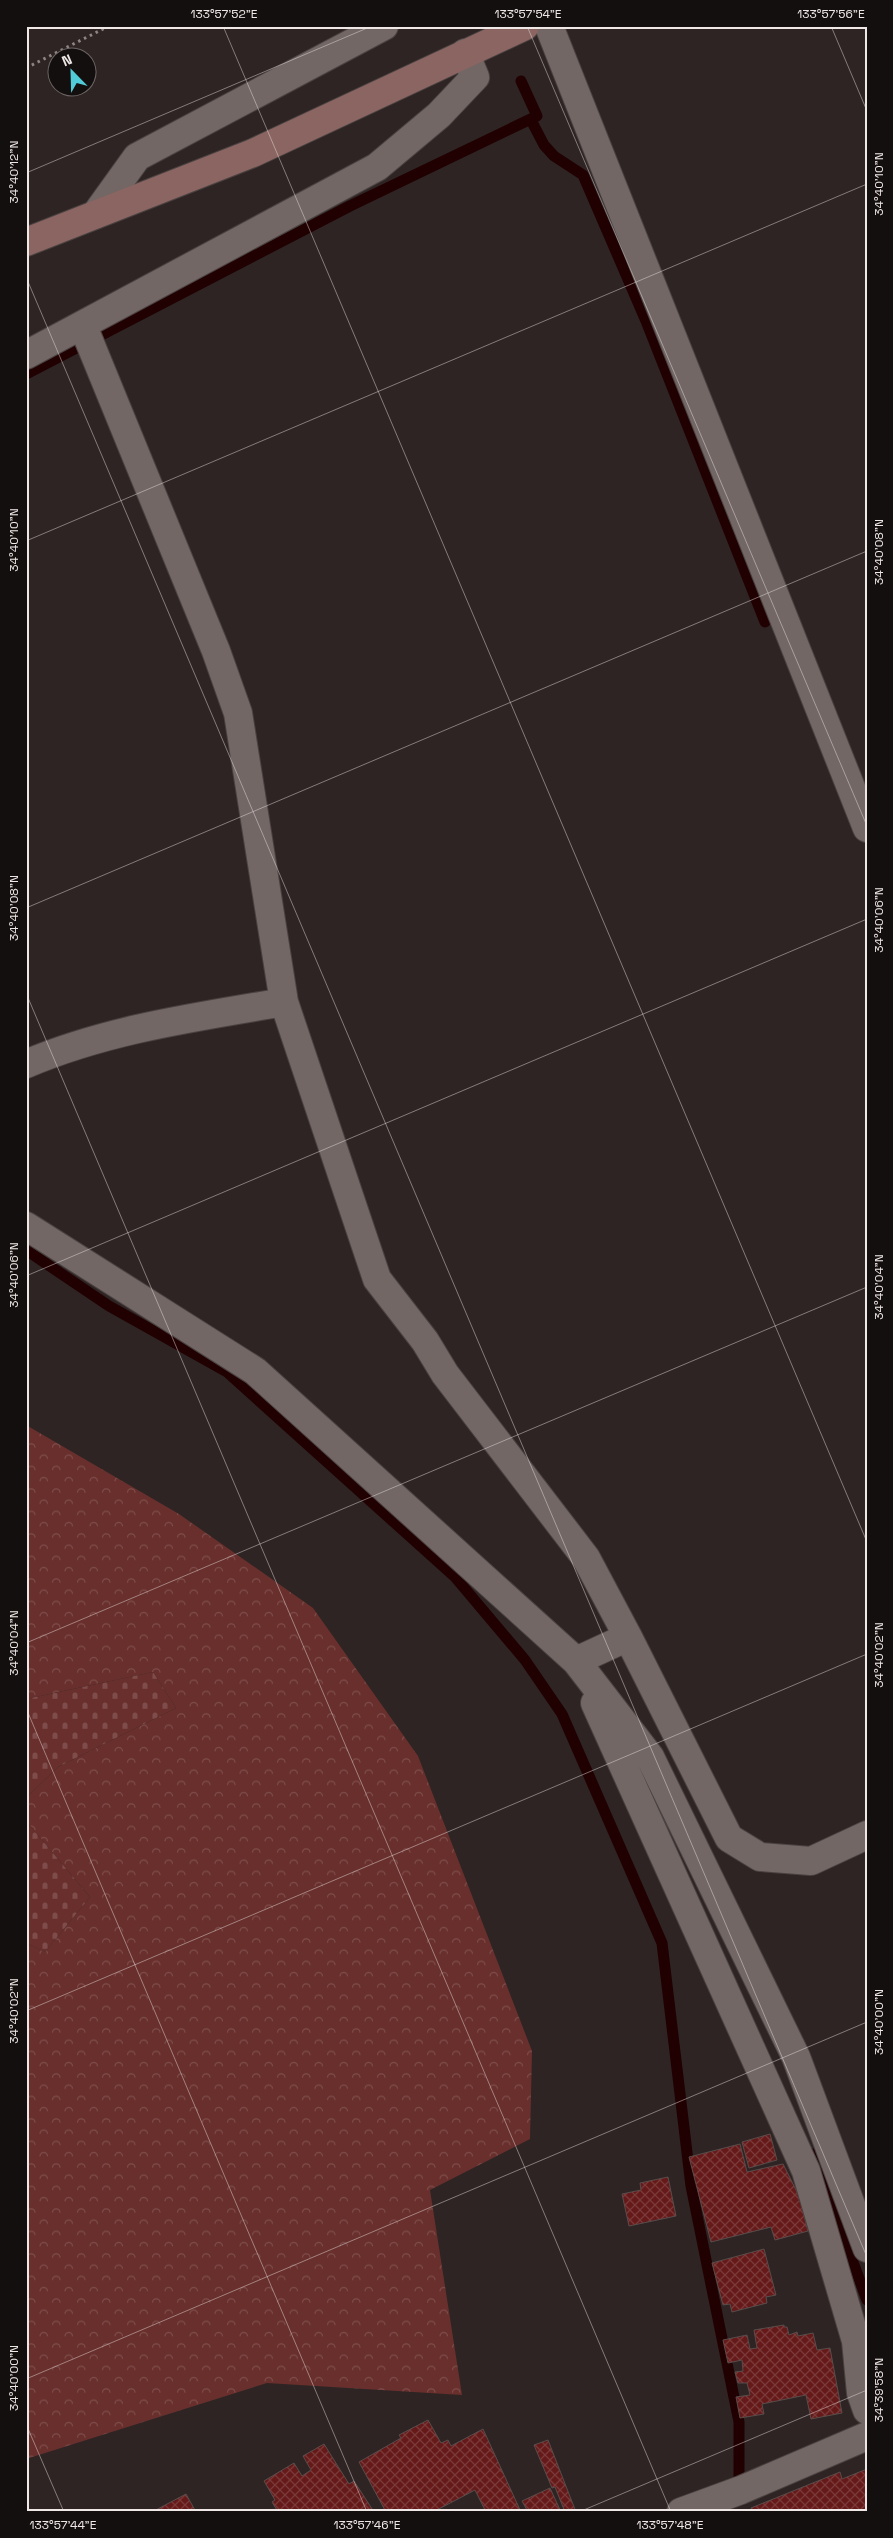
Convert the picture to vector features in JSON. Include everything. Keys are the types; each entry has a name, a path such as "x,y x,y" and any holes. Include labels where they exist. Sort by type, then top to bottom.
{"street":[{"path":"96,214 137,157 384,26"},
{"path":"26,242 253,153 525,26"},
{"path":"549,26 867,828"},
{"path":"26,355 87,337 377,167 439,115 475,77 465,53"},
{"path":"87,337 216,651 238,713 284,1002 377,1279 425,1340 445,1374 586,1558 729,1838 760,1857 811,1861 867,1835"},
{"path":"26,1064 99,1039 159,1024 284,1002"},
{"path":"26,1226 255,1371 576,1661 650,1757 796,2057 857,2207 867,2248"},
{"path":"576,1661 628,1637"},
{"path":"576,1661 806,2171 856,2341 861,2393 867,2410"},
{"path":"681,2512 741,2490 867,2436"}],"path":[{"path":"26,68 109,26"}],"green space":[{"path":"26,1425 179,1514 313,1608 418,1756 532,2051 530,2139 430,2190 462,2395 267,2383 26,2459 26,1943 45,1952 90,1897 26,1821 26,1798 58,1767 176,1708 153,1672 26,1699"},
{"path":"153,1672 176,1708 58,1767 26,1798 26,1699"},
{"path":"26,1821 90,1897 45,1952 26,1943"}],"building":[{"path":"770,2134 777,2160 749,2168 742,2142"},
{"path":"740,2144 747,2172 783,2164 799,2196 808,2231 775,2240 771,2227 711,2242 689,2157"},
{"path":"668,2177 676,2216 629,2226 622,2194 641,2190 640,2183"},
{"path":"764,2249 776,2295 766,2297 767,2303 732,2312 730,2304 723,2305 712,2263"},
{"path":"784,2325 784,2327 787,2327 789,2335 797,2332 798,2336 813,2333 817,2350 830,2348 842,2413 811,2419 806,2395 762,2404 764,2414 740,2418 736,2397 750,2395 747,2383 738,2383 735,2372 743,2371 742,2360 728,2363 723,2340 747,2335 750,2349 757,2348 754,2330"},
{"path":"428,2420 441,2443 448,2440 451,2446 483,2429 521,2512 486,2512 475,2490 433,2512 386,2512 359,2462 401,2438 399,2435"},
{"path":"548,2440 576,2512 565,2512 555,2487 552,2488 534,2445"},
{"path":"324,2444 349,2484 354,2481 374,2512 278,2512 272,2502 275,2500 264,2481 294,2463 302,2476 311,2470 303,2456"},
{"path":"867,2469 867,2512 753,2512 751,2508 840,2472 842,2479"},
{"path":"550,2488 561,2512 528,2512 522,2501"},
{"path":"186,2494 196,2512 152,2512"}],"waterway":[{"path":"26,374 350,206 537,116 521,81"},
{"path":"531,120 544,145 554,156 583,175 646,321 765,622"},
{"path":"26,1250 109,1306 227,1372 455,1577 525,1660 562,1714 662,1943 691,2186 739,2422 739,2476"},
{"path":"813,2154 867,2300"}]}
